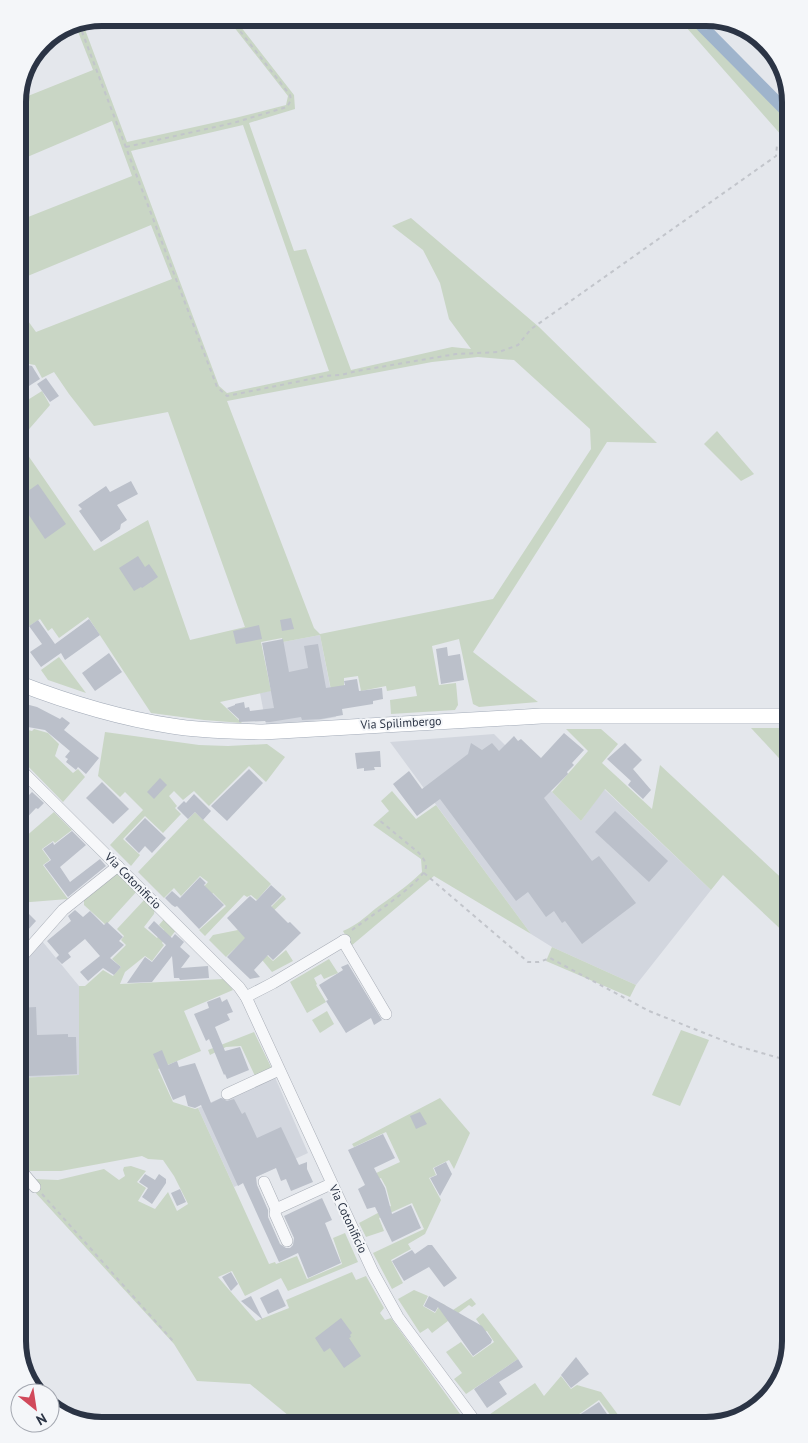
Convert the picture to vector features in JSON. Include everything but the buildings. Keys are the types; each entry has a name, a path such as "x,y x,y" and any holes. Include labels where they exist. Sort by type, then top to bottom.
{"main road":[{"name":"Via Spilimbergo","path":"26,686 66,700 140,720 218,731 263,732 541,716 782,716"}],"street":[{"name":"Via Cotonificio","path":"26,775 230,976 246,997 373,1272 398,1317 471,1417"},
{"path":"26,952 63,910 118,866"},
{"path":"246,997 344,940 386,1014"},
{"path":"227,1094 279,1070"},
{"path":"26,1176 35,1187"},
{"path":"264,1182 287,1241"},
{"path":"276,1209 331,1184"}],"path":[{"path":"126,147 233,123 287,107 291,100 290,95 236,26"},
{"path":"81,30 217,388 227,396 326,376 341,375 456,354 499,352 518,345 531,329 776,156 777,145"},
{"path":"344,940 348,933 414,884 424,873 426,866 419,853 379,820"},
{"path":"424,873 528,962 539,962 550,958 649,1011 737,1046 782,1059"},
{"path":"35,1187 174,1341"}],"shaded area":[{"path":"320,635 336,717 302,723 266,724 260,693 291,686 283,642"},
{"path":"494,734 581,821 604,789 711,890 636,985 552,947 531,934 390,742"},
{"path":"42,941 79,986 79,1075 26,1078 26,960"},
{"path":"274,1075 308,1153 234,1187 198,1108"}],"green space":[{"path":"233,26 240,26 294,95 295,109 249,123 294,251 306,249 351,370 452,347 471,349 449,319 440,283 423,250 392,226 411,218 539,327 657,443 607,442 473,652 538,702 479,707 473,704 459,639 432,646 439,685 456,683 458,705 455,710 391,714 390,700 417,696 415,686 387,691 386,686 361,691 358,676 344,678 344,688 331,690 320,635 283,642 282,638 261,642 271,691 220,702 242,723 151,713 88,617 59,638 52,628 48,631 40,619 26,628 26,452 94,551 148,520 190,640 245,627 168,412 94,426 54,372 42,378 35,365 26,363 26,318 36,332 172,279 151,225 26,277 26,218 132,176 112,121 26,158 26,97 93,70 78,31 85,29 127,142 286,105 288,96","holes":["243,125 329,371 227,393 219,386 131,151","478,357 514,360 590,429 591,449 493,599 320,634 314,628 227,401 432,362"]},
{"path":"685,26 709,26 731,53 782,101 782,136"},
{"path":"42,391 50,405 26,433 26,401"},
{"path":"717,431 754,474 741,481 704,444"},
{"path":"59,657 86,693 48,680 41,670"},
{"path":"751,728 782,728 782,761"},
{"path":"34,729 48,733 59,744 55,756 73,773 78,769 85,777 63,802 26,764 26,730 32,731"},
{"path":"566,729 601,729 618,744 602,763 652,809 660,765 782,879 782,930 723,875 711,890 605,789 581,821 552,792 588,751"},
{"path":"105,732 199,745 267,744 285,757 266,782 249,766 209,806 194,791 183,800 174,791 169,796 177,806 175,808 181,814 163,833 145,816 123,839 140,855 131,866 110,845 143,810 125,792 120,797 98,776"},
{"path":"392,791 416,819 436,805 531,934 434,876 351,946 343,931 360,921 422,872 421,859 373,825 389,811 381,801"},
{"path":"54,812 72,830 55,843 53,841 42,849 50,860 43,865 68,899 26,902 26,836"},
{"path":"195,812 271,884 257,900 251,895 247,897 244,895 205,936 199,930 226,906 213,893 208,898 200,891 208,882 200,876 181,896 174,888 164,898 138,872"},
{"path":"117,872 137,891 106,925 84,905 84,900"},
{"path":"283,895 286,899 247,936 273,961 286,950 293,961 272,972 245,939 226,957 209,940 213,935 238,930 244,934"},
{"path":"145,899 155,908 154,914 144,927 157,938 164,930 159,925 165,918 177,929 169,939 166,937 162,943 164,945 152,961 145,956 125,972 120,984 224,979 233,990 184,1011 201,1051 158,1069 173,1102 195,1109 198,1108 269,1264 275,1262 276,1264 297,1256 307,1279 342,1264 333,1238 345,1233 358,1262 288,1291 281,1278 245,1296 232,1271 218,1277 256,1321 289,1308 286,1300 352,1272 356,1280 366,1276 384,1308 380,1313 385,1320 391,1318 462,1417 433,1417 431,1414 426,1417 290,1417 250,1384 197,1381 174,1344 33,1190 33,1179 58,1180 104,1169 119,1180 125,1176 124,1167 131,1166 146,1171 137,1182 146,1188 138,1201 155,1209 168,1192 177,1211 188,1204 174,1176 163,1160 148,1159 142,1156 61,1171 26,1171 26,1078 79,1075 79,986 85,986 103,970 113,976 121,967 112,959 126,945 121,940 124,936 117,929"},
{"path":"552,947 636,985 630,997 546,961"},
{"path":"329,959 338,973 324,979 321,974 314,978 326,1002 307,1013 290,982"},
{"path":"327,1011 334,1024 320,1033 312,1020"},
{"path":"681,1030 709,1040 680,1106 652,1095"},
{"path":"254,1032 272,1069 255,1076 241,1046 226,1047 210,1055 208,1050"},
{"path":"440,1098 470,1133 454,1169 449,1160 433,1168 436,1175 429,1178 441,1200 425,1234 408,1244 411,1249 391,1260 403,1283 392,1289 373,1253 424,1229 412,1203 379,1218 384,1231 366,1237 359,1223 391,1206 386,1187 381,1178 376,1180 374,1174 400,1162 386,1132 354,1147 352,1144"},
{"path":"414,1290 428,1296 423,1306 435,1313 441,1303 450,1312 471,1298 476,1304 472,1307 469,1305 432,1333 428,1328 420,1333 398,1299"},
{"path":"483,1313 518,1359 466,1394 454,1379 462,1373 446,1352 461,1342 473,1357 494,1342 476,1319"},
{"path":"561,1376 571,1389 577,1385 601,1392 620,1417 612,1417 599,1400 575,1417 564,1417 562,1415 559,1417 486,1417 535,1383 544,1396"},
{"path":"100,1415 106,1417 97,1417 91,1416"}],"waterway":[{"path":"702,26 782,107"}]}
